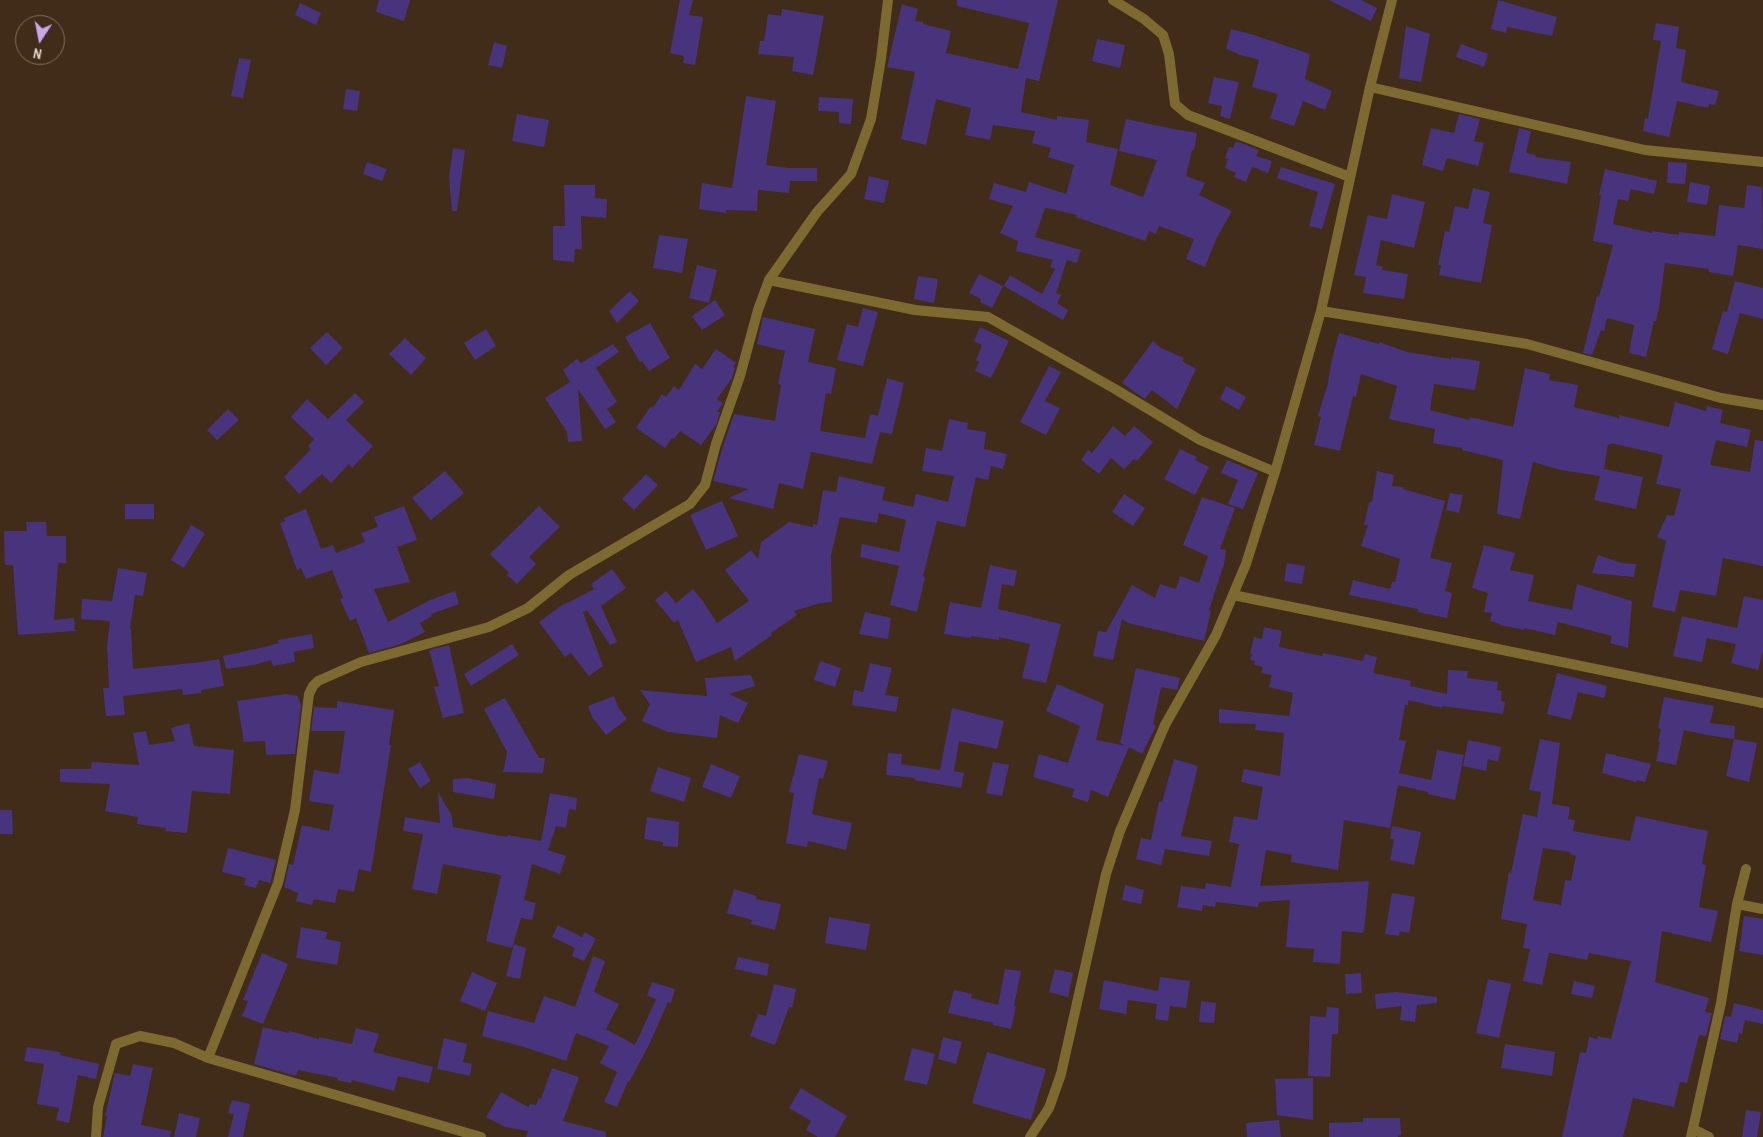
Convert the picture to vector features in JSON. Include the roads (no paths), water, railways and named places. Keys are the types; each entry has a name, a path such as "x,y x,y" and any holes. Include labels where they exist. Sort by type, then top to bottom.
{"street":[{"path":"208,1058 278,883 295,810 309,694 312,686 361,662 490,627 528,608 570,575 690,504 705,484 716,444 740,376 758,310 769,280 817,212 851,174 871,119 888,0"},
{"path":"1113,0 1144,19 1163,35 1169,54 1175,104 1188,115 1350,177"},
{"path":"1030,1137 1050,1108 1061,1074 1106,874 1120,831 1165,725 1216,635 1246,564 1275,472 1321,311 1370,87 1392,0"},
{"path":"1370,87 1646,150 1763,162"},
{"path":"769,280 915,310 988,317 1200,440 1275,472"},
{"path":"1321,311 1528,344 1721,398 1763,405"},
{"path":"1233,595 1763,703"},
{"path":"1709,1137 1692,1133 1721,1003 1737,904 1746,869"},
{"path":"1737,904 1763,909"},
{"path":"96,1137 98,1108 116,1044 140,1036 174,1043 208,1058 481,1137"}]}
